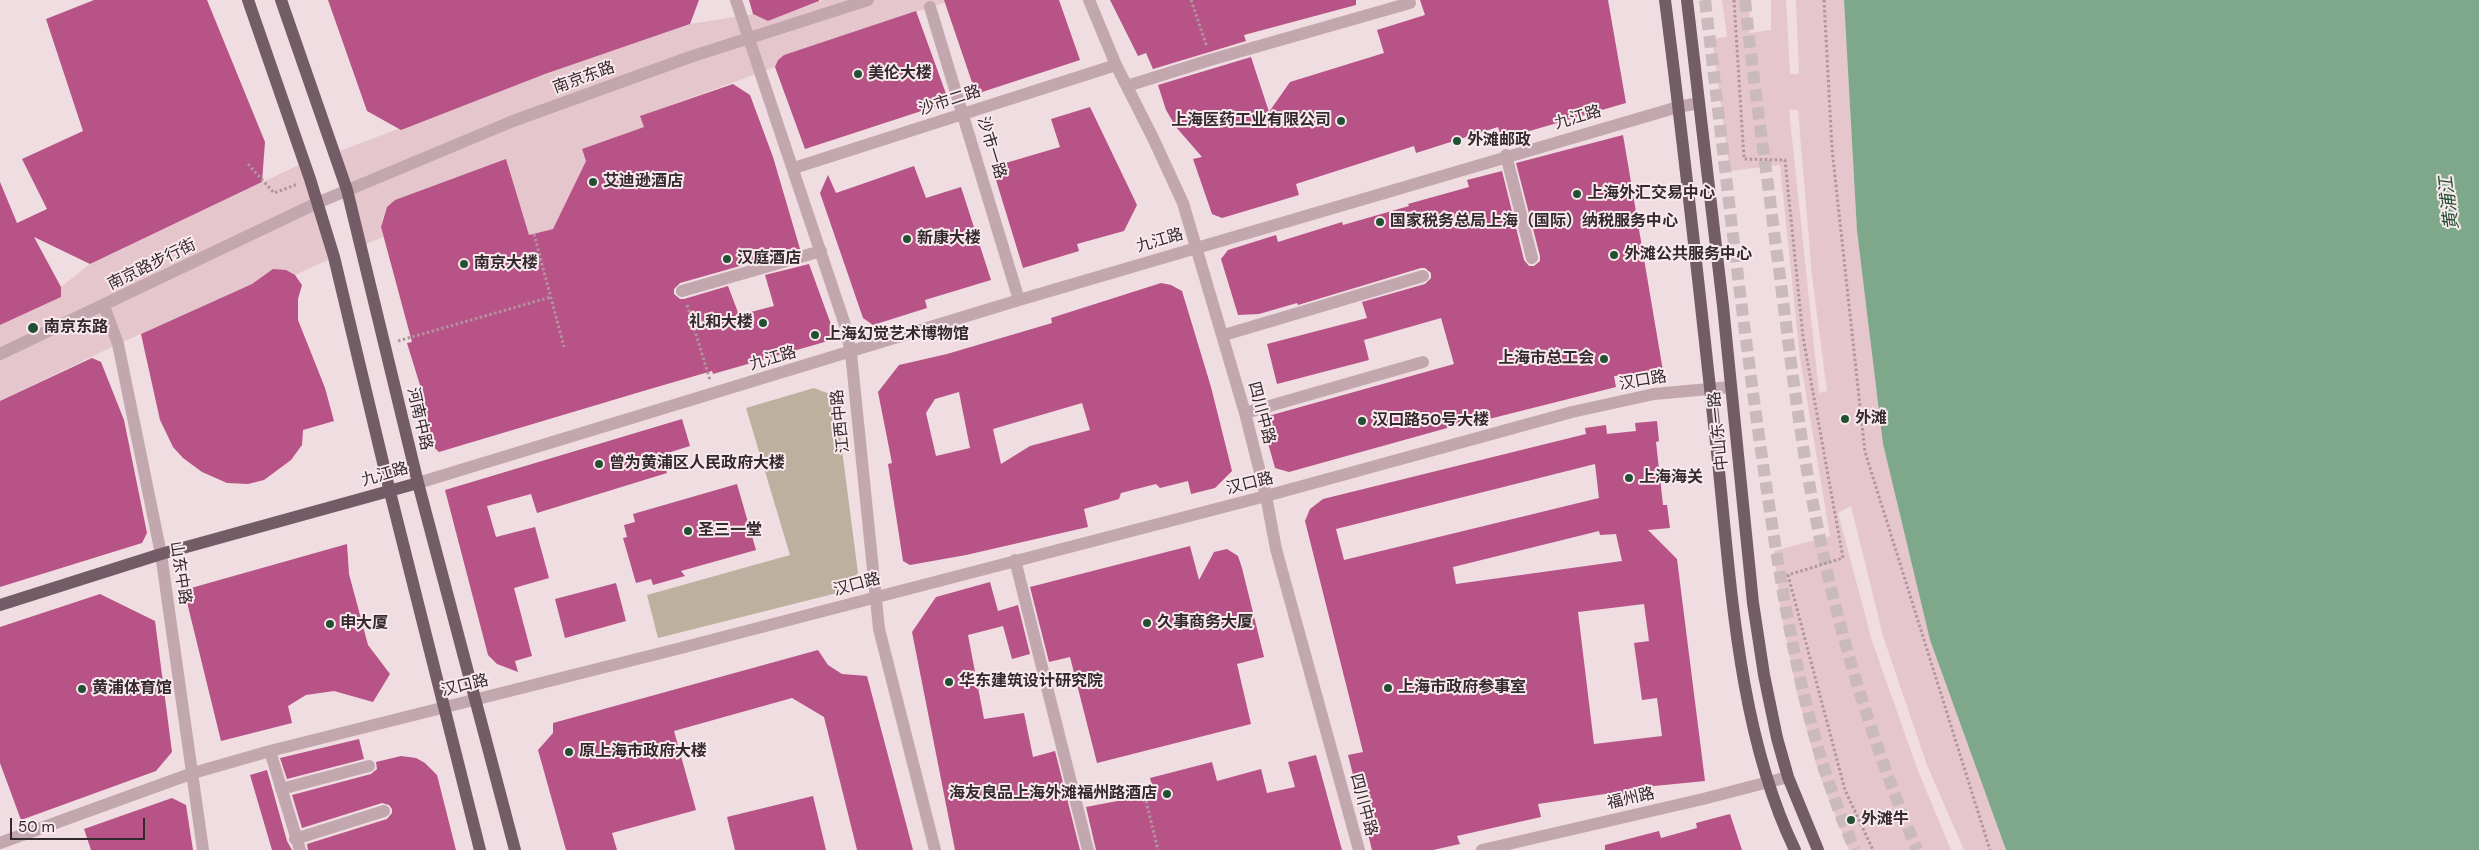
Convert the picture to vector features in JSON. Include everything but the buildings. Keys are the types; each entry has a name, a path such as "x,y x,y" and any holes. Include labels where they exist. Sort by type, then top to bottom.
{"main road":[{"path":"248,0 310,179 343,289 390,492 480,850"},
{"name":"河南中路","path":"281,0 347,190 418,483 515,850"},
{"name":"中山东一路","path":"1665,0 1729,567 1744,678 1769,783 1795,850"},
{"name":"中山东一路","path":"1687,0 1731,387 1754,612 1767,693 1788,777 1818,850"},
{"name":"九江路","path":"0,605 161,554 418,483"}],"street":[{"name":"江西中路","path":"736,0 794,168 845,325 851,353 879,629 935,850"},
{"name":"南京东路","path":"317,203 512,121 749,37 868,0"},
{"name":"四川中路","path":"1089,0 1116,65 1173,179 1197,248 1224,335 1245,413 1266,496 1276,549 1359,850"},
{"path":"1127,86 1210,60 1410,3"},
{"name":"沙市一路","path":"930,7 1019,300"},
{"name":"沙市二路","path":"794,168 1116,65"},
{"name":"九江路","path":"418,483 851,353 1019,300 1506,155 1678,106 1699,103"},
{"path":"1506,155 1532,258"},
{"name":"南京路步行街","path":"0,354 317,203"},
{"path":"682,291 821,251"},
{"path":"1224,335 1423,276"},
{"name":"山东中路","path":"104,306 118,344 161,554 203,850"},
{"path":"1245,413 1423,362"},
{"name":"汉口路","path":"0,843 193,772 270,751 445,708 1266,496 1572,412 1654,394 1731,387"},
{"path":"1015,560 1088,850"},
{"path":"270,751 298,844 384,811"},
{"path":"281,789 369,766"},
{"name":"福州路","path":"1482,850 1788,777"}],"path":[{"path":"1191,0 1210,60"},
{"path":"1734,0 1744,159 1785,160 1803,337 1843,558 1788,575 1845,790 1873,850"},
{"path":"1824,0 1832,149 1864,452 1990,850"},
{"path":"248,164 274,193 310,179"},
{"path":"534,234 564,347"},
{"path":"682,291 714,393"},
{"path":"385,344 551,297"},
{"path":"1146,801 1158,850"}],"shaded area":[{"path":"823,0 952,0 784,55 778,60 775,67 641,116 644,127 582,149 586,161 553,229 529,235 506,160 395,200 387,207 383,217 381,227 383,237 361,246 334,153 545,74 690,24 753,14 768,21"},
{"name":"外滩","path":"1722,0 1749,0 1750,33 1771,30 1771,0 1786,0 1790,74 1799,74 1796,0 1844,0 1857,231 1883,444 1930,640 2006,850 1964,850 1927,765 1883,636 1851,506 1838,513 1872,641 1918,771 1951,850 1849,850 1818,771 1796,689 1780,606 1774,551 1830,536 1800,358 1780,165 1730,171 1712,39 1727,37","holes":["1789,110 1798,110 1812,276 1827,391 1819,393"]},
{"path":"305,162 334,257 295,275 252,284 118,344 0,401 0,325 61,297 61,287 90,264"},
{"path":"814,388 835,396 858,573 845,591 658,638 647,595 790,555 746,408"}],"water":[{"name":"黄浦江","path":"1844,0 2479,0 2479,850 2006,850 1930,640 1883,444 1857,231"}],"tunnel":[{"path":"1705,0 1748,353 1771,519 1787,616 1808,711 1821,758 1855,850"},
{"path":"1745,0 1794,384 1818,529 1837,611 1860,692 1886,772 1917,850"}],"place":[{"name":"美伦大楼","path":"858,74"},
{"name":"上海医药工业有限公司","path":"1341,121"},
{"name":"外滩邮政","path":"1457,141"},
{"name":"艾迪逊酒店","path":"593,182"},
{"name":"上海外汇交易中心","path":"1577,194"},
{"name":"国家税务总局上海（国际）纳税服务中心","path":"1380,222"},
{"name":"新康大楼","path":"907,239"},
{"name":"外滩公共服务中心","path":"1614,255"},
{"name":"汉庭酒店","path":"727,259"},
{"name":"南京大楼","path":"464,264"},
{"name":"礼和大楼","path":"763,323"},
{"name":"南京东路","path":"33,328"},
{"name":"上海幻觉艺术博物馆","path":"815,335"},
{"name":"上海市总工会","path":"1604,359"},
{"name":"外滩","path":"1845,419"},
{"name":"汉口路50号大楼","path":"1362,421"},
{"name":"曾为黄浦区人民政府大楼","path":"599,464"},
{"name":"上海海关","path":"1629,478"},
{"name":"圣三一堂","path":"688,531"},
{"name":"久事商务大厦","path":"1147,623"},
{"name":"申大厦","path":"330,624"},
{"name":"华东建筑设计研究院","path":"949,682"},
{"name":"上海市政府参事室","path":"1388,688"},
{"name":"黄浦体育馆","path":"82,689"},
{"name":"原上海市政府大楼","path":"569,752"},
{"name":"海友良品上海外滩福州路酒店","path":"1167,794"},
{"name":"外滩牛","path":"1851,820"}]}
